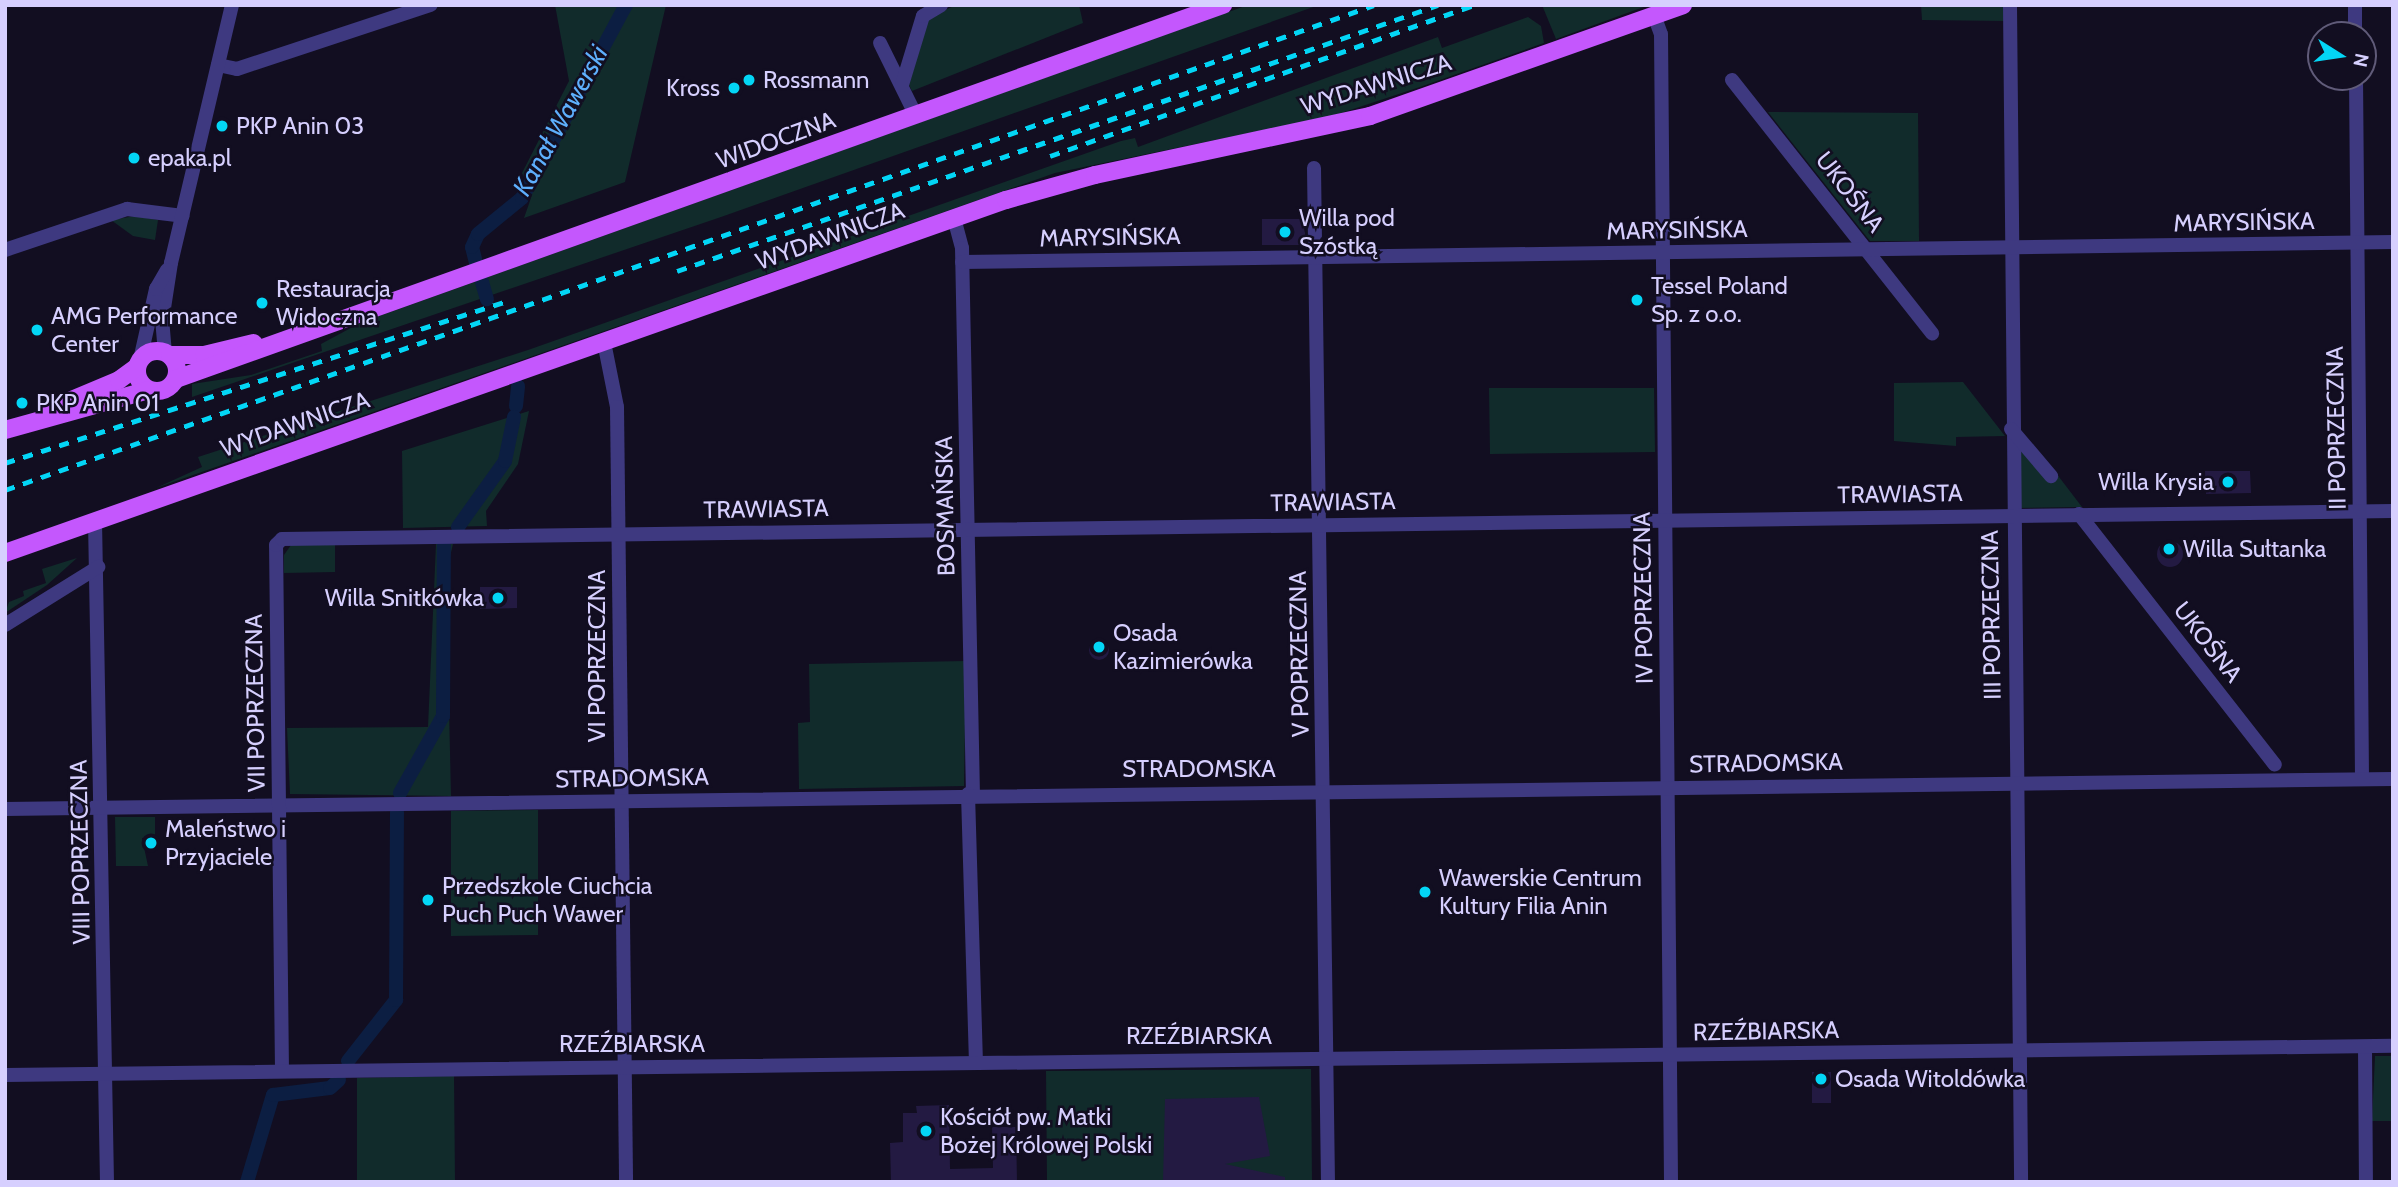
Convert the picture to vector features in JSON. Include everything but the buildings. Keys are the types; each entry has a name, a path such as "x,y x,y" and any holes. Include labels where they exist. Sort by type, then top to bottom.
{"main road":[{"name":"WIDOCZNA","path":"176,379 1223,5"},
{"name":"WYDAWNICZA","path":"5,553 954,218 1085,177 1370,116 1683,5"},
{"name":"WIDOCZNA","path":"167,354 204,355 346,319"},
{"path":"154,351 167,354 176,379 165,390 149,390 5,430 119,380 154,351"},
{"path":"139,363 141,384 149,390"}],"street":[{"path":"139,363 172,263 232,5"},
{"path":"218,65 237,69 431,5"},
{"path":"902,85 923,16 941,5"},
{"name":"III POPRZECZNA","path":"2010,5 2013,248 2011,429 2021,1182"},
{"name":"IV POPRZECZNA","path":"1654,15 1661,34 1671,1182"},
{"path":"880,43 916,116"},
{"name":"UKOŚNA","path":"1732,80 1931,333"},
{"name":"II POPRZECZNA","path":"2356,91 2362,779"},
{"name":"V POPRZECZNA","path":"1314,168 1328,1182"},
{"path":"5,250 127,209 183,216"},
{"name":"BOSMAŃSKA","path":"954,218 962,262 969,527 970,794 976,1063"},
{"name":"MARYSIŃSKA","path":"962,262 2393,242"},
{"path":"157,313 167,354"},
{"name":"VI POPRZECZNA","path":"604,342 617,407 625,1182"},
{"path":"2011,429 2051,475"},
{"name":"TRAWIASTA","path":"276,545 288,538 2393,510"},
{"name":"UKOŚNA","path":"2079,514 2275,765"},
{"name":"VIII POPRZECZNA","path":"95,521 103,807 107,1182"},
{"name":"VII POPRZECZNA","path":"276,545 282,1071"},
{"path":"5,625 98,567"},
{"name":"STRADOMSKA","path":"5,809 970,794 2393,779"},
{"path":"2365,1046 2366,1182"},
{"name":"RZEŹBIARSKA","path":"5,1074 2393,1046"}],"green space":[{"path":"555,5 666,5 625,182 524,218 532,195 522,173 569,81"},
{"path":"956,5 1079,5 1083,23 912,91 909,85 928,18"},
{"path":"1248,5 1319,5 721,217 192,397 192,384 251,375 322,351 321,344 360,323"},
{"path":"1542,5 1649,5 1556,39"},
{"path":"1921,5 2004,5 2005,21 1922,20"},
{"path":"1528,17 1541,26 1544,43 1420,87 1332,116 1055,173 156,488 202,467 198,457 528,350 1121,141 1135,138 1138,147 1438,37 1442,48"},
{"path":"1768,112 1918,113 1919,241 1870,241"},
{"path":"135,216 158,220 155,240 133,236 111,220"},
{"path":"1963,382 2005,436 1956,437 1956,446 1894,441 1894,383"},
{"path":"1489,388 1654,388 1655,452 1490,454"},
{"path":"529,411 518,464 486,511 487,526 403,528 402,451"},
{"path":"2018,446 2056,473 2082,507 2018,508"},
{"path":"335,544 335,572 284,573 284,555 291,545"},
{"path":"436,544 453,544 446,574 451,796 290,794 287,728 428,727"},
{"path":"77,558 47,585 5,613 9,602 24,596 23,591 46,583 42,569"},
{"path":"966,661 964,786 799,789 798,723 810,722 809,664"},
{"path":"538,810 538,935 451,936 451,811"},
{"path":"403,811 402,993 355,1060 344,1060 390,998 390,812"},
{"path":"115,817 155,817 155,837 142,838 148,866 116,866"},
{"path":"2375,1056 2393,1056 2393,1121 2372,1121"},
{"path":"1311,1069 1312,1182 1047,1182 1046,1071"},
{"path":"454,1076 455,1182 357,1182 357,1078"}],"waterway":[{"name":"Kanał Wawerski","path":"476,263 472,247 478,234 522,198 626,5"},
{"name":"Kanał Wawerski","path":"482,282 487,299"},
{"name":"Kanał Wawerski","path":"516,406 518,386"},
{"name":"Kanał Wawerski","path":"458,527 505,461 514,417"},
{"name":"Kanał Wawerski","path":"400,793 443,716 444,545"},
{"name":"Kanał Wawerski","path":"348,1061 396,1000 397,812"},
{"name":"Kanał Wawerski","path":"247,1182 273,1095 330,1088 339,1080"}],"railway":[{"path":"5,490 1374,5"},
{"path":"677,271 1438,5"},
{"path":"1050,156 1475,5"},
{"path":"5,463 504,302"}],"place":[{"name":"Rossmann","path":"749,80"},
{"name":"Kross","path":"734,88"},
{"name":"PKP Anin 03","path":"222,126"},
{"name":"epaka.pl","path":"134,158"},
{"name":"Willa pod Szóstką","path":"1285,232"},
{"name":"Tessel Poland Sp. z o.o.","path":"1637,300"},
{"name":"Restauracja Widoczna","path":"262,303"},
{"name":"AMG Performance Center","path":"37,330"},
{"name":"PKP Anin 01","path":"22,403"},
{"name":"Willa Krysia","path":"2228,482"},
{"name":"Willa Sułtanka","path":"2169,549"},
{"name":"Willa Snitkówka","path":"498,598"},
{"name":"Osada Kazimierówka","path":"1099,647"},
{"name":"Maleństwo i Przyjaciele","path":"151,843"},
{"name":"Wawerskie Centrum Kultury Filia Anin","path":"1425,892"},
{"name":"Przedszkole Ciuchcia Puch Puch Wawer","path":"428,900"},
{"name":"Osada Witoldówka","path":"1821,1079"},
{"name":"Kościół pw. Matki Bożej Królowej Polski","path":"926,1131"}]}
